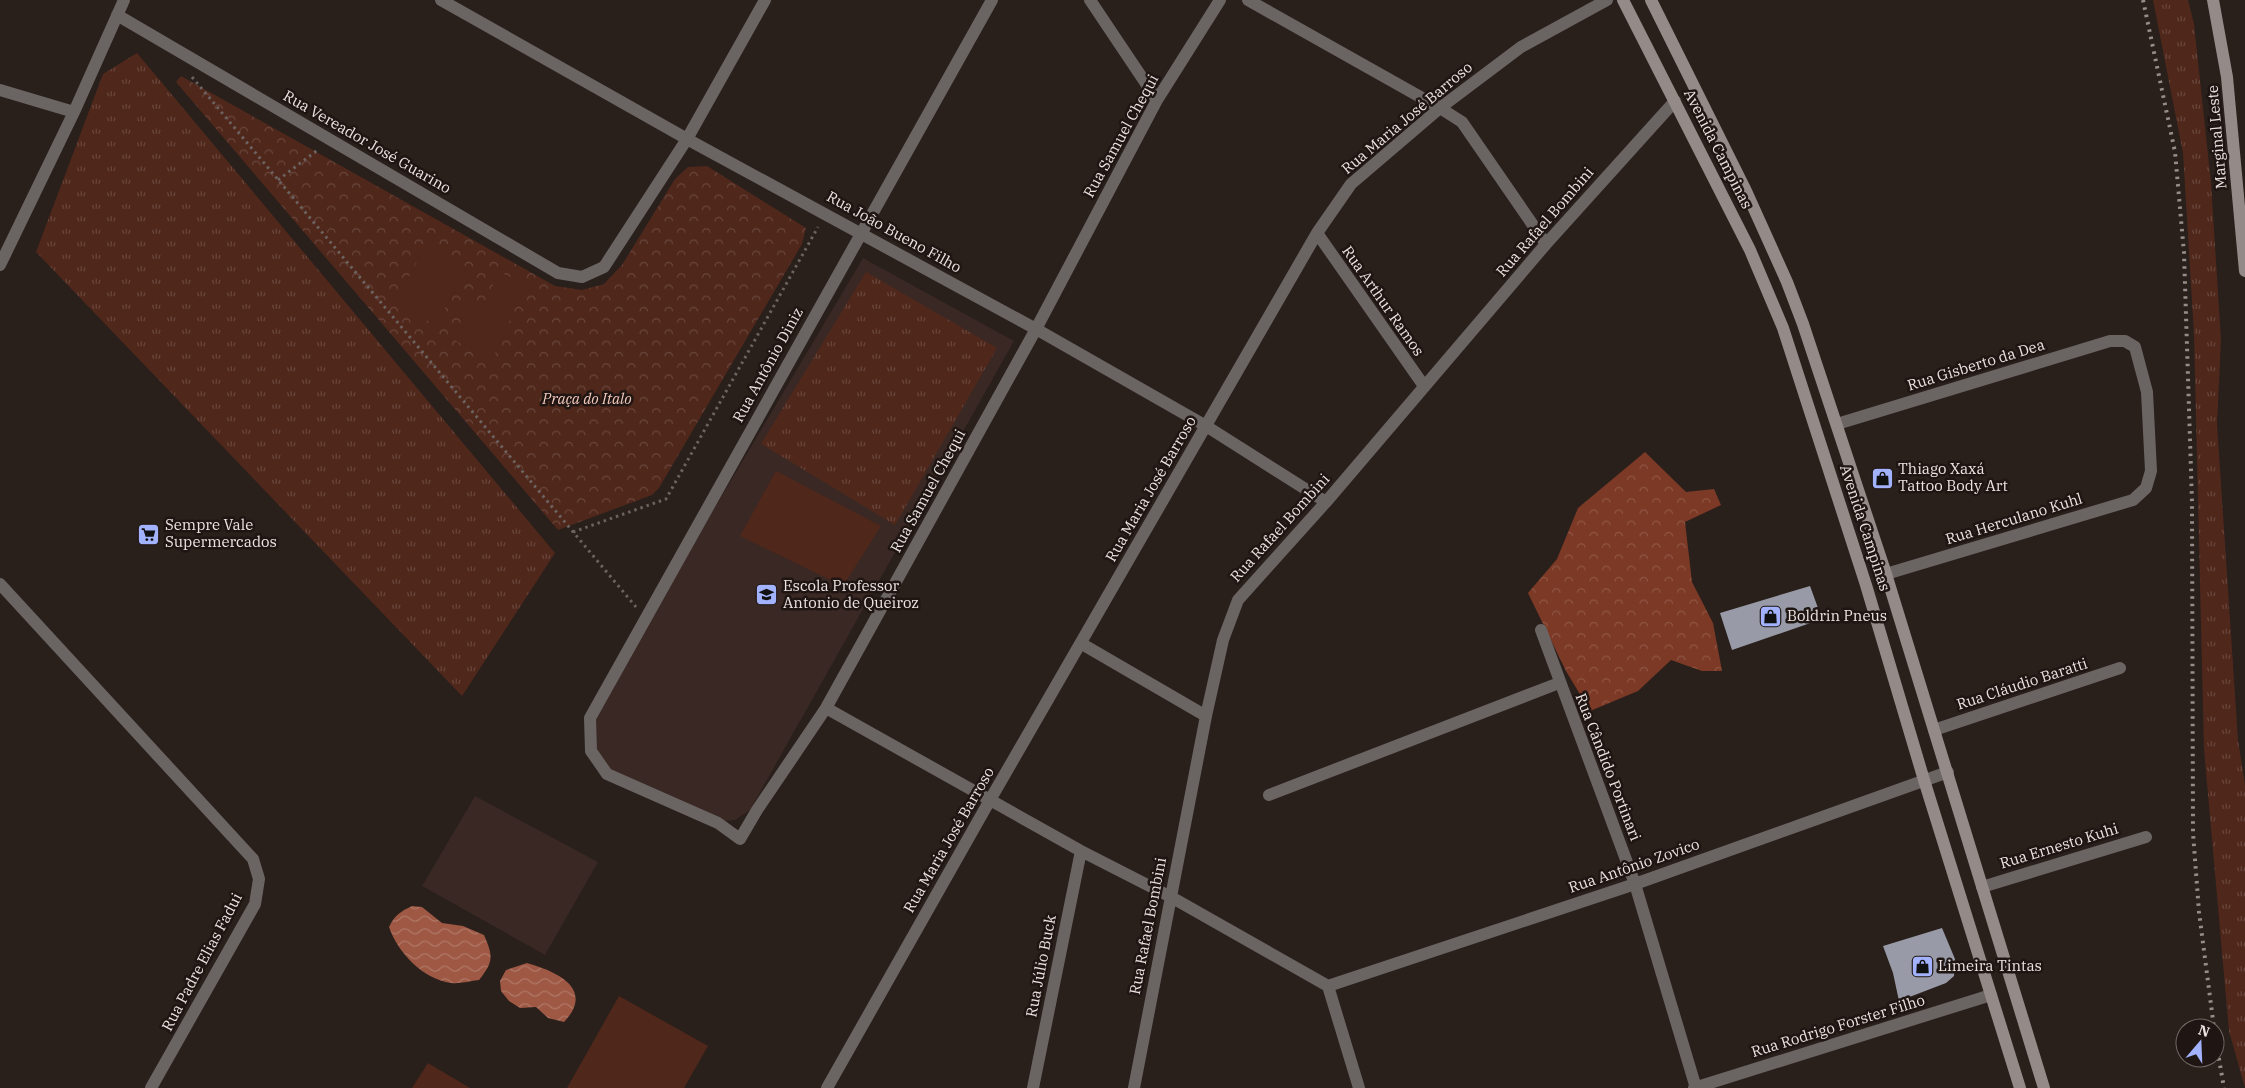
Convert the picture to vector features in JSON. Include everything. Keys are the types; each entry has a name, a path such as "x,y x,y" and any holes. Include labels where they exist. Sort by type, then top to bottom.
{"main road":[{"name":"Avenida Campinas","path":"1623,0 1750,250 1783,328 1866,585 1924,780 2020,1088"},
{"name":"Avenida Campinas","path":"1652,0 1771,244 1803,324 1886,574 2044,1088"},
{"name":"Marginal Leste","path":"2213,0 2228,77 2245,271"}],"street":[{"path":"0,265 74,112 124,0"},
{"name":"Rua João Bueno Filho","path":"440,0 687,139 861,232 1036,329 1206,426 1326,502"},
{"path":"687,139 765,0"},
{"name":"Rua Antônio Diniz","path":"591,751 590,718 992,0"},
{"path":"1090,0 1158,100"},
{"name":"Rua Samuel Chequi","path":"591,751 607,774 718,823 740,839 757,810 826,708 1036,329 1158,100 1220,0"},
{"path":"1248,0 1462,122 1546,244"},
{"name":"Rua Maria José Barroso","path":"826,1088 1316,233 1351,184 1440,108 1521,47 1606,0"},
{"name":"Rua Vereador José Guarino","path":"117,15 558,273 582,277 604,267 687,139"},
{"path":"0,90 74,112"},
{"name":"Rua Rafael Bombini","path":"1134,1088 1206,716 1223,640 1238,600 1326,502 1546,244 1675,101"},
{"name":"Rua Arthur Ramos","path":"1316,233 1424,386"},
{"name":"Rua Gisberto da Dea","path":"1837,424 2110,341 2125,341 2135,347 2147,392 2151,471 2146,488"},
{"name":"Rua Herculano Kuhl","path":"1886,574 2133,500 2146,488"},
{"name":"Rua Padre Elias Fadui","path":"0,584 225,826 253,859 259,879 255,904 152,1088"},
{"name":"Rua Cândido Portinari","path":"1541,630 1559,683 1635,884 1695,1088"},
{"path":"1082,644 1206,716"},
{"name":"Rua Cláudio Baratti","path":"1934,730 2120,668"},
{"path":"1269,795 1559,683"},
{"path":"826,708 1081,851 1171,897 1328,986 1359,1088"},
{"name":"Rua Antônio Zovico","path":"1328,986 1635,884 1948,772"},
{"name":"Rua Ernesto Kuhi","path":"1982,887 2146,837"},
{"name":"Rua Júlio Buck","path":"1033,1088 1081,851"},
{"name":"Rua Rodrigo Forster Filho","path":"1695,1088 1992,995"}],"path":[{"path":"190,76 646,618"},
{"path":"278,180 332,140"},
{"path":"573,532 666,499 826,213"}],"shaded area":[{"name":"Escola Professor Antonio de Queiroz","path":"863,258 1014,341 750,810 735,820 725,821 603,768 591,751 590,718"},
{"path":"475,796 598,862 545,955 422,886"}],"green space":[{"path":"2153,0 2188,0 2194,24 2211,183 2221,340 2217,424 2238,740 2245,785 2245,1088 2229,1031 2204,749 2194,334 2183,153"},
{"path":"137,53 555,553 462,696 36,252 103,74"},
{"name":"Praça do Italo","path":"181,76 555,286 582,290 604,284 622,265 675,179 688,167 707,166 806,228 802,244 659,488 652,495 558,530 176,82"},
{"path":"426,245 467,267 436,325 395,303"},
{"path":"499,272 526,284 493,358 456,341 465,321 452,315 458,301 481,312"},
{"path":"866,272 997,348 895,525 761,444"},
{"path":"1645,452 1686,492 1714,489 1721,505 1685,522 1692,582 1713,623 1722,671 1702,671 1671,660 1638,691 1590,711 1566,671 1528,593 1557,559 1578,508"},
{"path":"776,471 881,526 843,586 740,536"},
{"path":"619,996 708,1046 684,1088 567,1088"},
{"path":"428,1063 470,1088 412,1088"}],"water":[{"path":"412,906 422,907 442,923 463,926 484,935 489,948 490,963 479,980 461,983 441,981 421,970 405,955 389,927 398,914"},
{"path":"527,963 559,976 574,990 576,1000 573,1010 564,1022 548,1018 536,1007 520,1008 509,1001 501,991 500,981 506,970"}],"building":[{"name":"Boldrin Pneus","path":"1810,586 1822,619 1732,650 1720,613"},
{"name":"Limeira Tintas","path":"1942,928 1955,959 1954,976 1946,983 1899,1001 1893,973 1883,946"}],"railway":[{"path":"2143,0 2175,152 2184,253 2192,502 2193,833 2199,912 2213,1018"},
{"path":"2221,1068 2224,1088"}],"place":[{"name":"Thiago Xaxá Tattoo Body Art","path":"1882,478"},
{"name":"Sempre Vale Supermercados","path":"149,534"},
{"name":"Escola Professor Antonio de Queiroz","path":"767,595"},
{"name":"Boldrin Pneus","path":"1771,616"},
{"name":"Limeira Tintas","path":"1922,966"}]}
